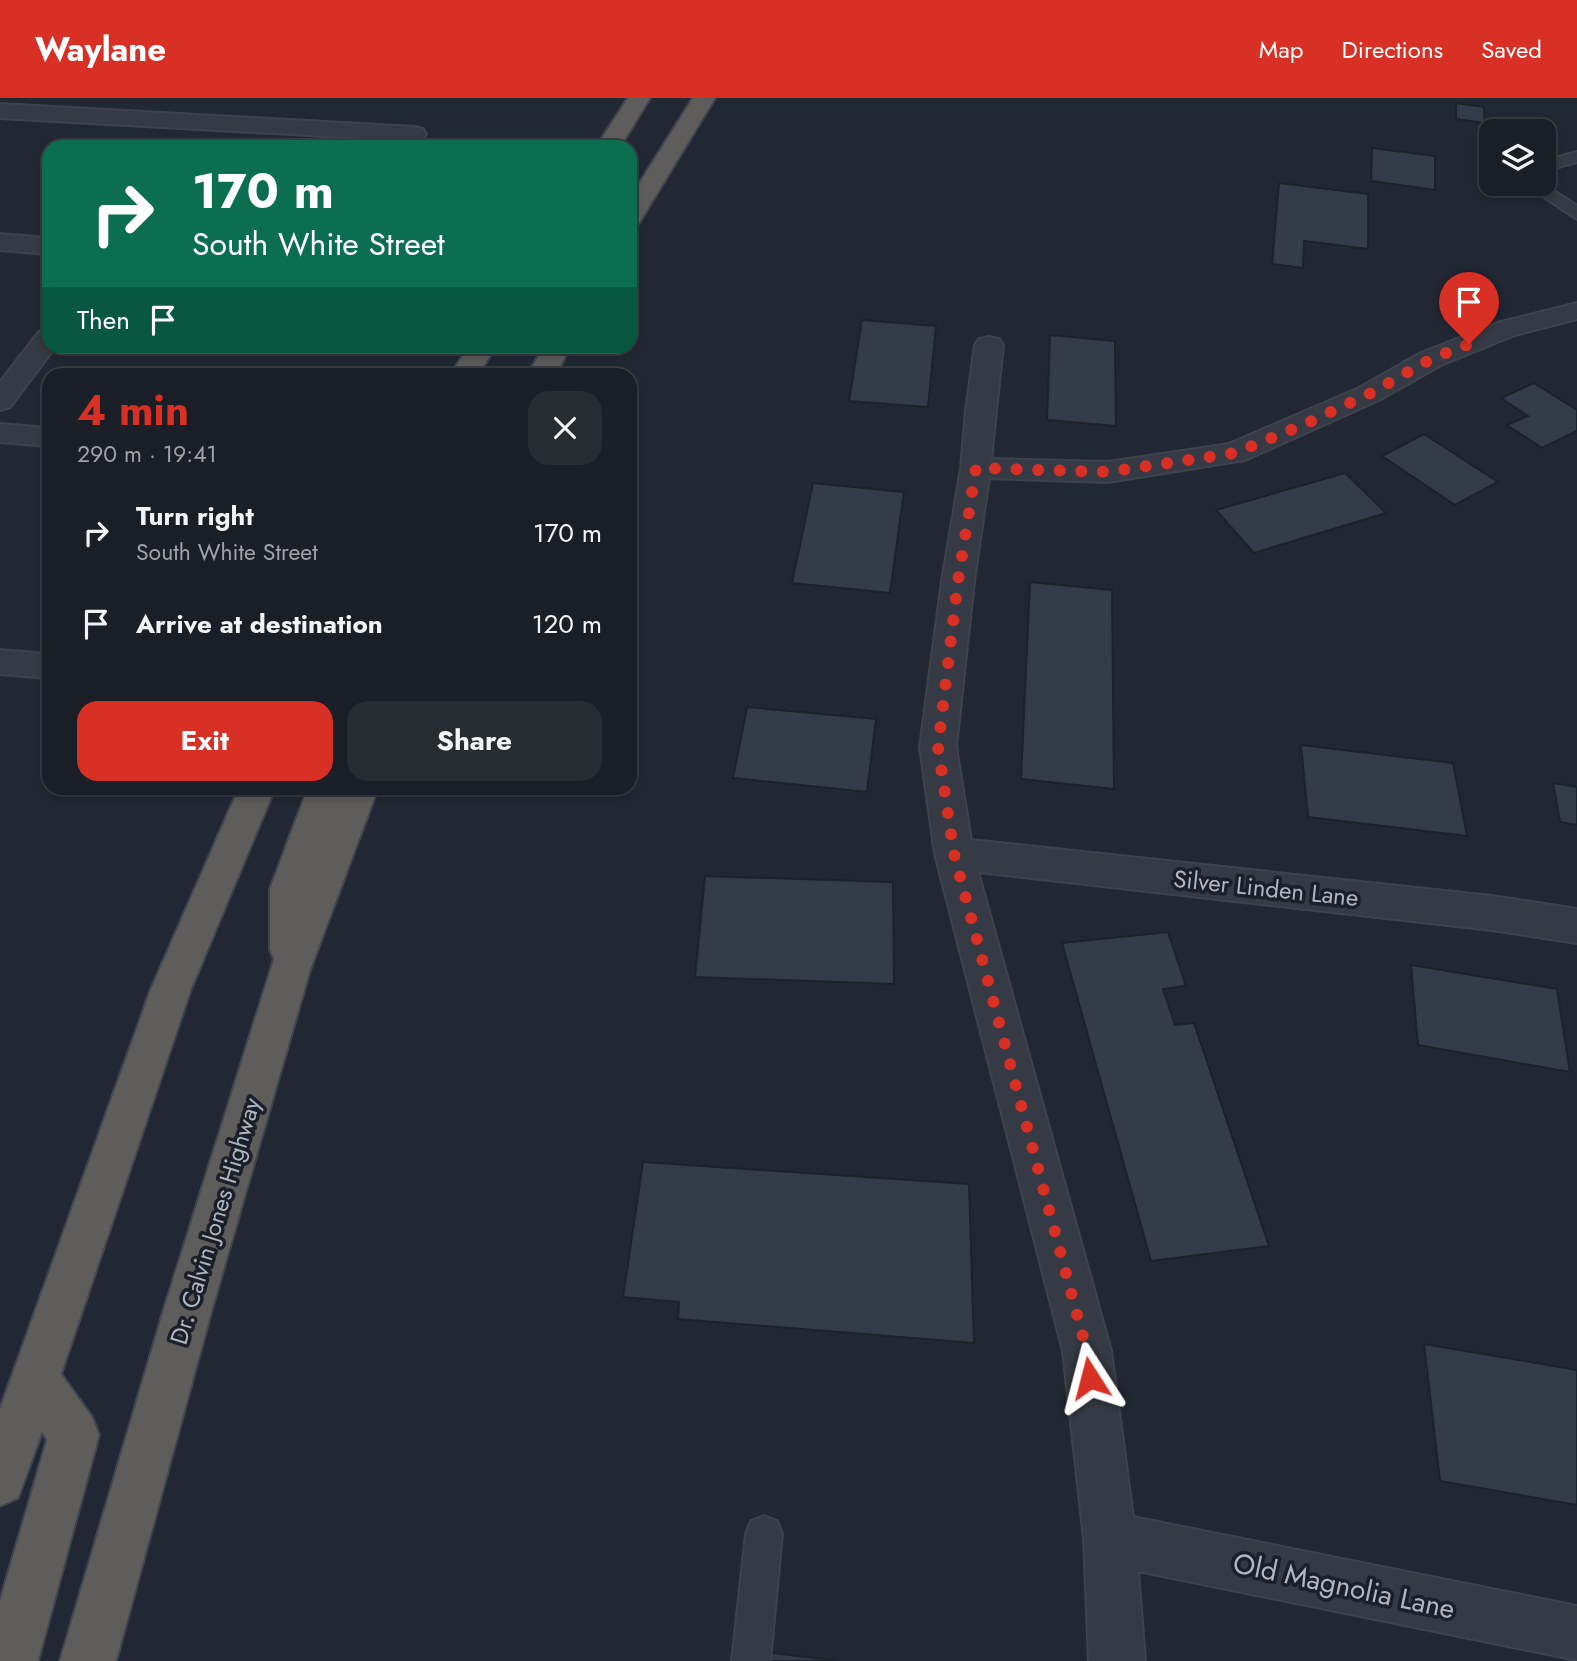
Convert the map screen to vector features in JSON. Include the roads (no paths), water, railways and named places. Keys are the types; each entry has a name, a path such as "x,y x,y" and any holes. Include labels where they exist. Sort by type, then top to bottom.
{"highway":[{"path":"612,140 639,98"},
{"path":"637,207 704,98"},
{"path":"0,1480 171,989 254,795"},
{"path":"290,970 289,889 323,795"},
{"name":"Dr. Calvin Jones Highway","path":"88,1661 188,1308 290,970 357,795"},
{"path":"10,1661 74,1436 35,1379"}],"street":[{"path":"204,140 237,98"},
{"path":"0,111 415,134"},
{"path":"0,242 42,245"},
{"path":"976,468 1108,472 1235,453 1314,420 1431,359 1506,329 1577,311"},
{"path":"989,345 980,410 976,468 958,581 938,747 954,854 1087,1352 1110,1539 1117,1661"},
{"path":"0,401 42,347"},
{"path":"0,433 42,436"},
{"path":"0,662 42,665"},
{"name":"Silver Linden Lane","path":"954,854 1492,913 1577,926"},
{"name":"Old Magnolia Lane","path":"1110,1539 1577,1633"}],"lane":[{"path":"1556,163 1577,157"},
{"path":"1551,196 1577,214"},
{"path":"751,1661 764,1534"}]}
